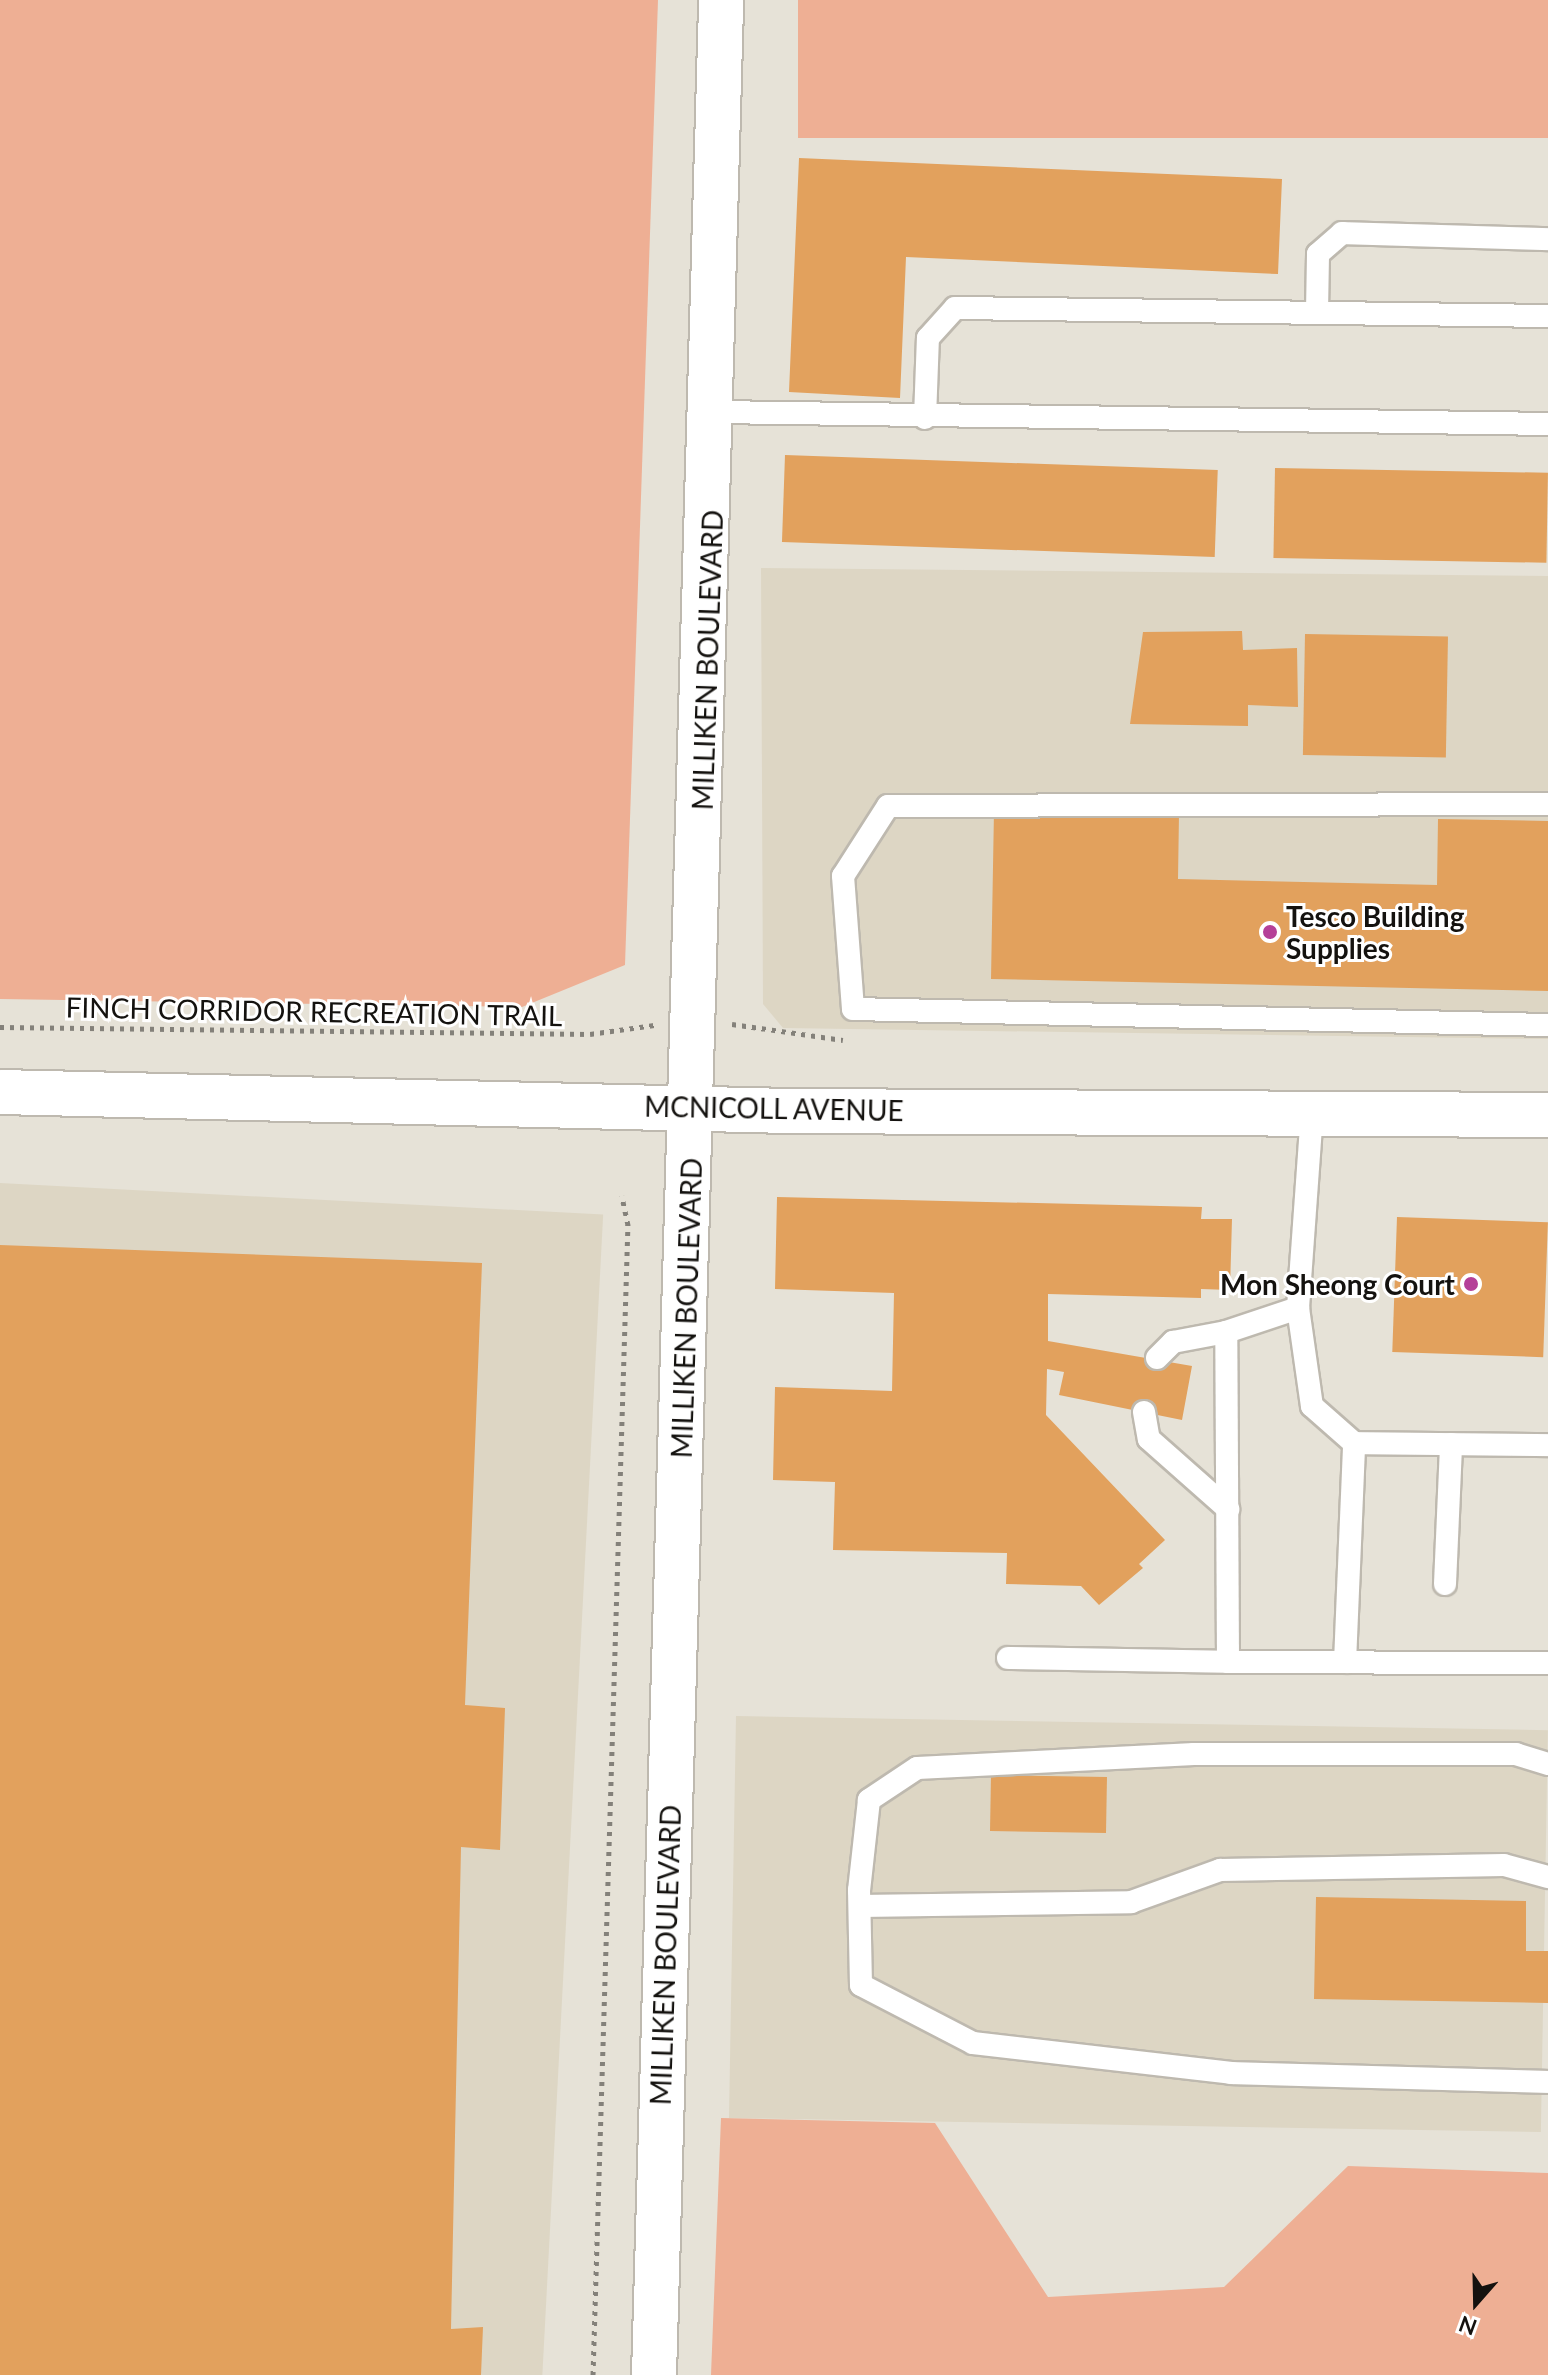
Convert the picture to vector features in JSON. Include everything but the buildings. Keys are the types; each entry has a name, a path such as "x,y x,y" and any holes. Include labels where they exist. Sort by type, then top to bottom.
{"street":[{"name":"MILLIKEN BOULEVARD","path":"654,2375 714,412 721,0"},
{"name":"MCNICOLL AVENUE","path":"0,1092 692,1106 1548,1115"}],"lane":[{"path":"1317,312 1318,254 1326,240 1342,233 1548,239"},
{"path":"925,418 928,338 955,308 1548,316"},
{"path":"714,412 925,418 1548,424"},
{"path":"1548,804 888,806 843,876 853,1009 1548,1025"},
{"path":"1312,1113 1298,1308 1312,1406 1354,1443 1548,1445"},
{"path":"1157,1358 1173,1342 1226,1332 1298,1308"},
{"path":"1226,1332 1228,1662"},
{"path":"1144,1412 1149,1439 1228,1509"},
{"path":"1345,1662 1354,1443"},
{"path":"1445,1584 1451,1444"},
{"path":"1008,1658 1548,1663"},
{"path":"1548,1764 1516,1754 1194,1754 917,1768 869,1800 860,1906 861,1985 973,2043 1231,2073 1548,2082"},
{"path":"860,1906 1131,1902 1220,1870 1504,1865 1548,1877"}],"path":[{"name":"FINCH CORRIDOR RECREATION TRAIL","path":"0,1027 590,1034 626,1026"},
{"path":"593,2375 628,1225 622,1196"}],"shaded area":[{"path":"0,0 658,0 625,965 522,1007 0,999"},
{"path":"798,0 1548,0 1548,138 798,138"},
{"path":"761,568 1548,576 1548,1039 783,1028 763,1004"},
{"path":"0,1183 603,1215 542,2375 0,2375"},
{"path":"736,1716 1548,1730 1541,2132 729,2118"},
{"path":"721,2118 935,2123 1048,2297 1224,2287 1348,2166 1548,2173 1548,2375 711,2375"}],"place":[{"name":"Tesco Building Supplies","path":"1270,932"},
{"name":"Mon Sheong Court","path":"1471,1284"}]}
